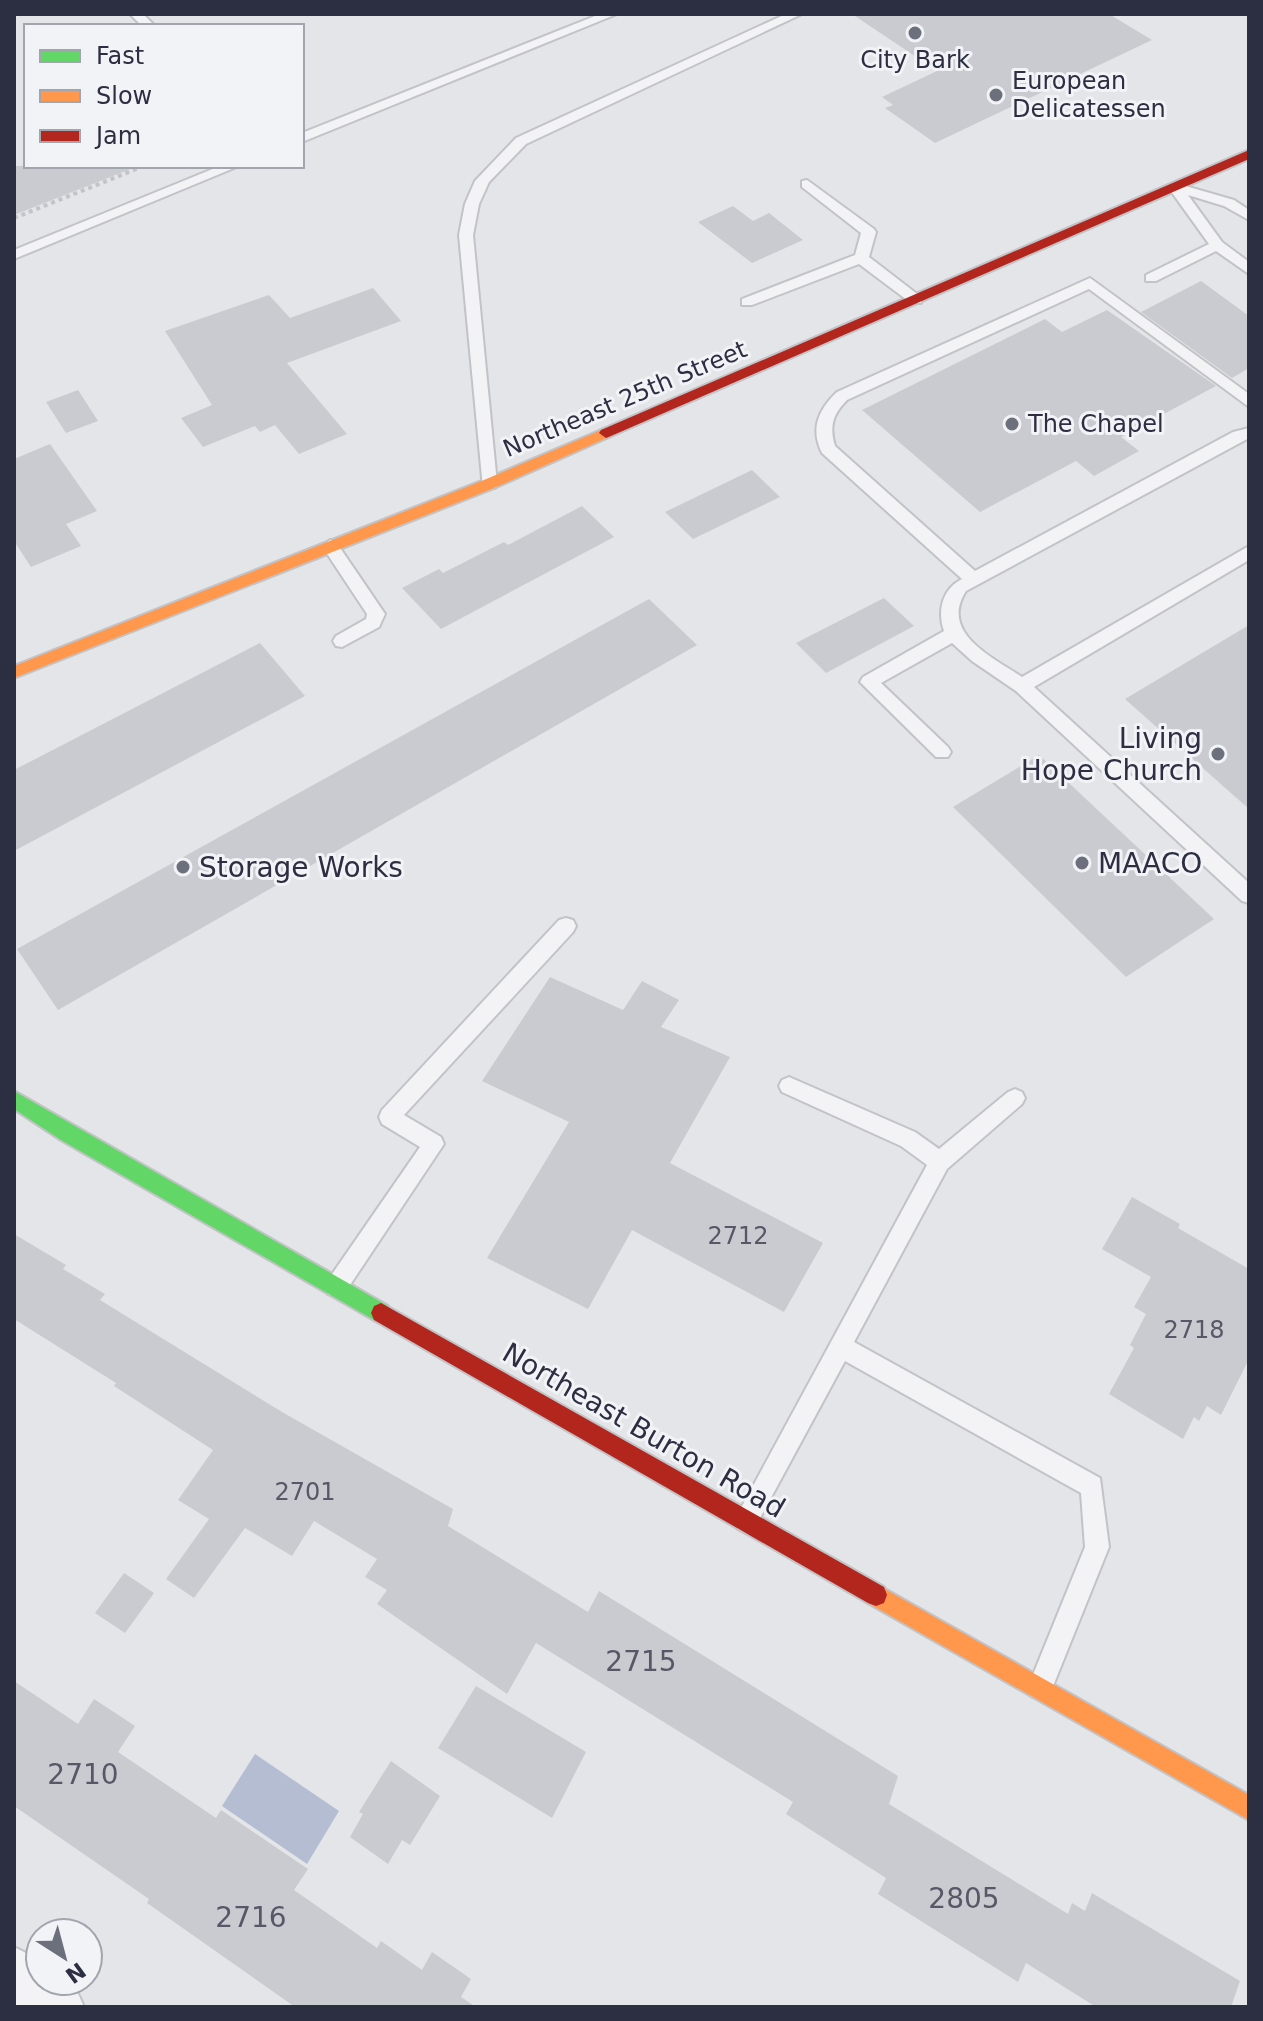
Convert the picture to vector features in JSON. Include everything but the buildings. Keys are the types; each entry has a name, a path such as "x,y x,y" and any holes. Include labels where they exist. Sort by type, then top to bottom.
{"main road":[{"name":"Northeast 25th Street","path":"14,672 489,484 1249,154"},
{"name":"Northeast Burton Road","path":"14,1099 68,1134 1249,1808"}],"street":[{"path":"14,1974 57,2007"}],"lane":[{"path":"304,137 611,14"},
{"path":"489,484 466,235 471,200 490,168 521,141 796,14"},
{"path":"14,255 227,168"},
{"path":"807,184 869,232 861,258"},
{"path":"1175,187 1229,203 1247,213"},
{"path":"1175,187 1217,245 1249,269"},
{"path":"1151,278 1217,245"},
{"path":"861,258 916,300"},
{"path":"747,302 861,258"},
{"path":"974,580 828,449 822,435 823,420 829,407 842,396 1090,283 1249,402"},
{"path":"1249,433 960,587 951,597 947,609 947,621 953,634 964,645 1022,686 1249,895"},
{"path":"330,546 376,614 373,623 342,641"},
{"path":"1022,686 1249,552"},
{"path":"942,752 869,682 953,634"},
{"path":"336,1287 434,1144 389,1117 566,926"},
{"path":"789,1086 908,1139 940,1162"},
{"path":"746,1521 940,1162 1015,1098"},
{"path":"841,1347 1092,1486 1097,1547 1040,1688"}],"path":[{"path":"14,218 139,168"}],"water":[{"path":"255,1754 339,1811 307,1864 222,1806"}],"traffic: fast":[{"path":"14,1099 68,1134 381,1313"}],"traffic: slow":[{"path":"14,672 489,484 606,433"},
{"path":"876,1595 1249,1808"}],"traffic: jam":[{"path":"606,433 1249,154"},
{"path":"381,1313 876,1595"}],"place":[{"name":"City Bark","path":"915,33"},
{"name":"European Delicatessen","path":"996,95"},
{"name":"The Chapel","path":"1012,424"},
{"name":"Living Hope Church","path":"1218,754"},
{"name":"MAACO","path":"1082,863"},
{"name":"Storage Works","path":"183,867"}]}
